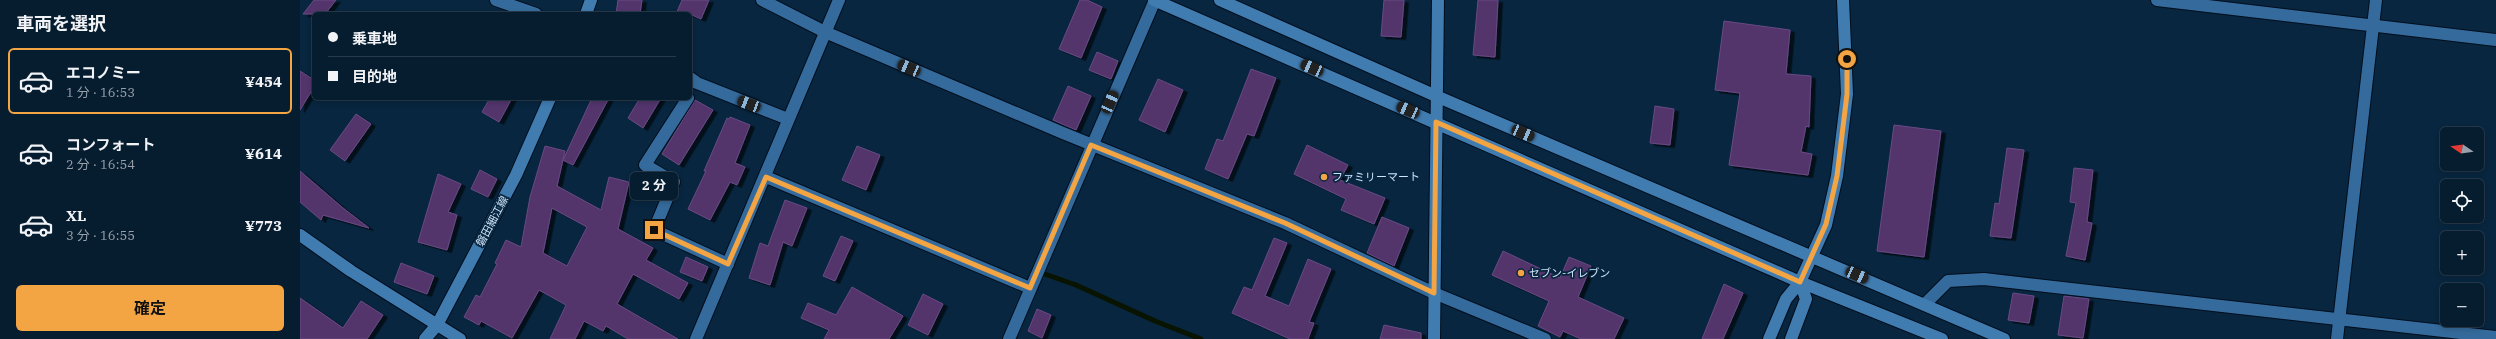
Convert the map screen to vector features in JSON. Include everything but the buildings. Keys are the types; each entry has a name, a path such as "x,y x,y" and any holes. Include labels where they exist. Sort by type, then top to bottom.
{"street":[{"path":"496,0 530,12"},
{"path":"587,12 591,0"},
{"path":"762,0 825,32 1091,145 1285,223 1434,293 1545,339"},
{"path":"696,339 766,177 788,119 839,0"},
{"path":"1009,339 1091,145 1155,0 1800,282 1942,339"},
{"path":"1220,0 1436,96 1811,255 2004,339"},
{"path":"1434,339 1438,0"},
{"path":"1769,339 1786,300 1800,282 1826,224 1837,176 1846,102 1847,59 1843,0"},
{"path":"2157,0 2496,40"},
{"path":"2337,339 2376,0"},
{"path":"694,80 788,119"},
{"name":"磐田細江線","path":"426,339 436,324 516,175 549,100"},
{"path":"687,100 645,164 674,182 654,230 728,264"},
{"path":"766,177 1030,288"},
{"path":"300,236 460,339"},
{"path":"1925,304 1948,281 1984,279 2339,318 2496,337"},
{"path":"1791,339 1806,299 1800,282"}],"waterway":[{"path":"1039,272 1076,285 1155,321 1201,339"}],"place":[{"name":"ファミリーマート","path":"1324,177"},
{"name":"セブン-イレブン","path":"1521,273"}],"route":[{"path":"654,230 728,264 766,177 1030,288 1091,145 1285,223 1434,293 1436,122 1800,282 1826,224 1837,176 1847,94 1847,59"}]}
